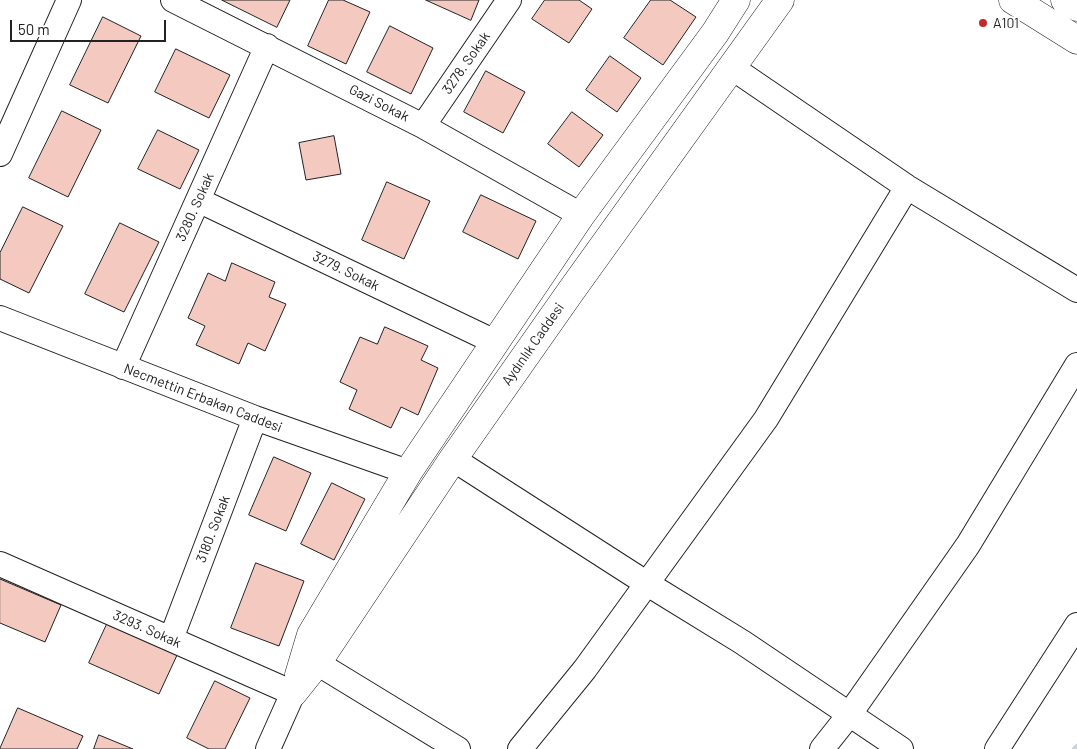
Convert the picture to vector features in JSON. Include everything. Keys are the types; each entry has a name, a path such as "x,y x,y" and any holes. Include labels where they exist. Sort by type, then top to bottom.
{"main road":[{"name":"Aydınlık Caddesi","path":"293,693 311,636 408,472 581,215 715,34 736,0"},
{"name":"Aydınlık Caddesi","path":"293,693 317,664 453,459 780,0"},
{"path":"1012,0 1077,40"},
{"path":"1065,0 1077,7"}],"street":[{"path":"0,154 70,0"},
{"name":"Gazi Sokak","path":"173,0 423,126 581,215"},
{"name":"3278. Sokak","path":"423,126 509,0"},
{"name":"3280. Sokak","path":"123,368 267,46"},
{"path":"731,67 907,187 1077,290"},
{"path":"520,749 584,669 766,419 907,187"},
{"name":"3279. Sokak","path":"198,200 495,342"},
{"name":"Necmettin Erbakan Caddesi","path":"0,318 123,368 255,418 408,472"},
{"path":"822,749 849,715 968,545 1077,365"},
{"name":"3180. Sokak","path":"171,639 255,418"},
{"path":"453,459 646,583 742,642 900,749"},
{"name":"3293. Sokak","path":"0,564 293,693"},
{"path":"997,749 1077,625"},
{"path":"317,664 458,749"},
{"name":"Aydınlık Caddesi","path":"268,749 293,693"}],"building":[{"path":"222,0 290,0 277,27"},
{"path":"329,0 343,0 370,12 346,64 308,46"},
{"path":"426,0 479,0 471,20"},
{"path":"545,0 579,0 592,9 569,43 532,19"},
{"path":"651,0 670,0 696,17 663,65 624,38"},
{"path":"103,17 141,36 108,103 70,85"},
{"path":"390,26 433,48 411,94 367,72"},
{"path":"176,49 230,75 209,118 155,92"},
{"path":"610,56 641,78 617,112 586,90"},
{"path":"486,71 525,92 503,133 464,112"},
{"path":"62,111 101,130 68,197 29,178"},
{"path":"572,112 603,135 579,167 548,144"},
{"path":"158,130 199,150 180,189 138,169"},
{"path":"334,136 341,174 306,180 299,143"},
{"path":"387,182 430,201 404,259 362,240"},
{"path":"481,195 536,221 518,259 463,232"},
{"path":"23,207 63,226 29,293 0,279 0,253"},
{"path":"120,223 159,242 124,312 85,294"},
{"path":"232,263 275,282 269,297 286,304 265,351 248,343 239,364 196,345 205,326 188,318 208,273 225,281"},
{"path":"385,327 428,346 421,360 438,368 418,415 401,407 391,428 349,409 357,390 340,382 360,337 377,344"},
{"path":"274,457 311,473 286,531 249,515"},
{"path":"332,483 365,499 334,560 301,544"},
{"path":"256,563 304,581 279,646 231,628"},
{"path":"0,579 61,605 45,642 0,623"},
{"path":"108,622 178,653 159,694 89,663"},
{"path":"215,681 250,698 225,749 209,749 187,738"},
{"path":"18,708 83,736 77,749 0,749"},
{"path":"99,735 133,749 94,749"}],"place":[{"name":"A101","path":"983,23"}]}
